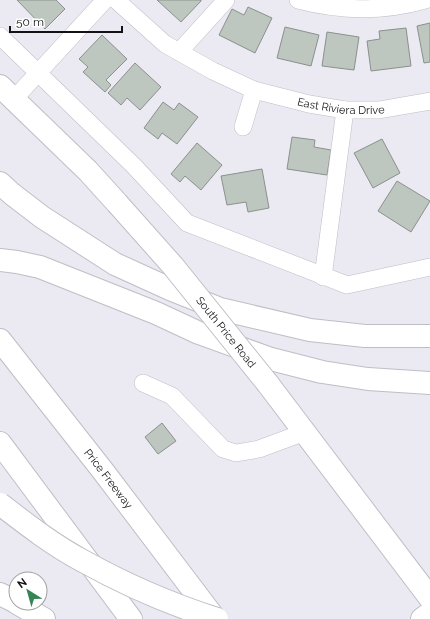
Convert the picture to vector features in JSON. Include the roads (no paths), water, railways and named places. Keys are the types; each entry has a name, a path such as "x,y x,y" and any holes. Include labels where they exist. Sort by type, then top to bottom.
{"main road":[{"name":"South Price Road","path":"7,92 88,171 195,292 305,432 430,598"},
{"path":"0,183 42,217 115,264 170,289 220,309 310,330 365,336 430,336"},
{"path":"0,260 40,267 199,333 271,359 322,372 368,379 430,383"},
{"name":"Price Freeway","path":"0,340 103,471 216,619"},
{"path":"0,443 131,619"},
{"path":"103,471 230,619"},
{"path":"0,504 34,530 81,561 139,590 170,603 216,619"},
{"path":"30,611 44,619"},
{"path":"422,619 430,613"}],"street":[{"path":"7,92 38,73 105,0"},
{"name":"East Riviera Drive","path":"116,0 165,44 213,71 254,90 309,104 345,110 379,110 430,101"},
{"path":"179,52 226,0"},
{"path":"298,0 349,9 390,8 425,0"},
{"path":"0,36 134,166 187,222 323,277 347,285 430,267"},
{"path":"243,127 254,90"},
{"path":"323,277 345,110"},
{"path":"143,383 172,396 222,450 236,453 259,448 305,432"}]}
